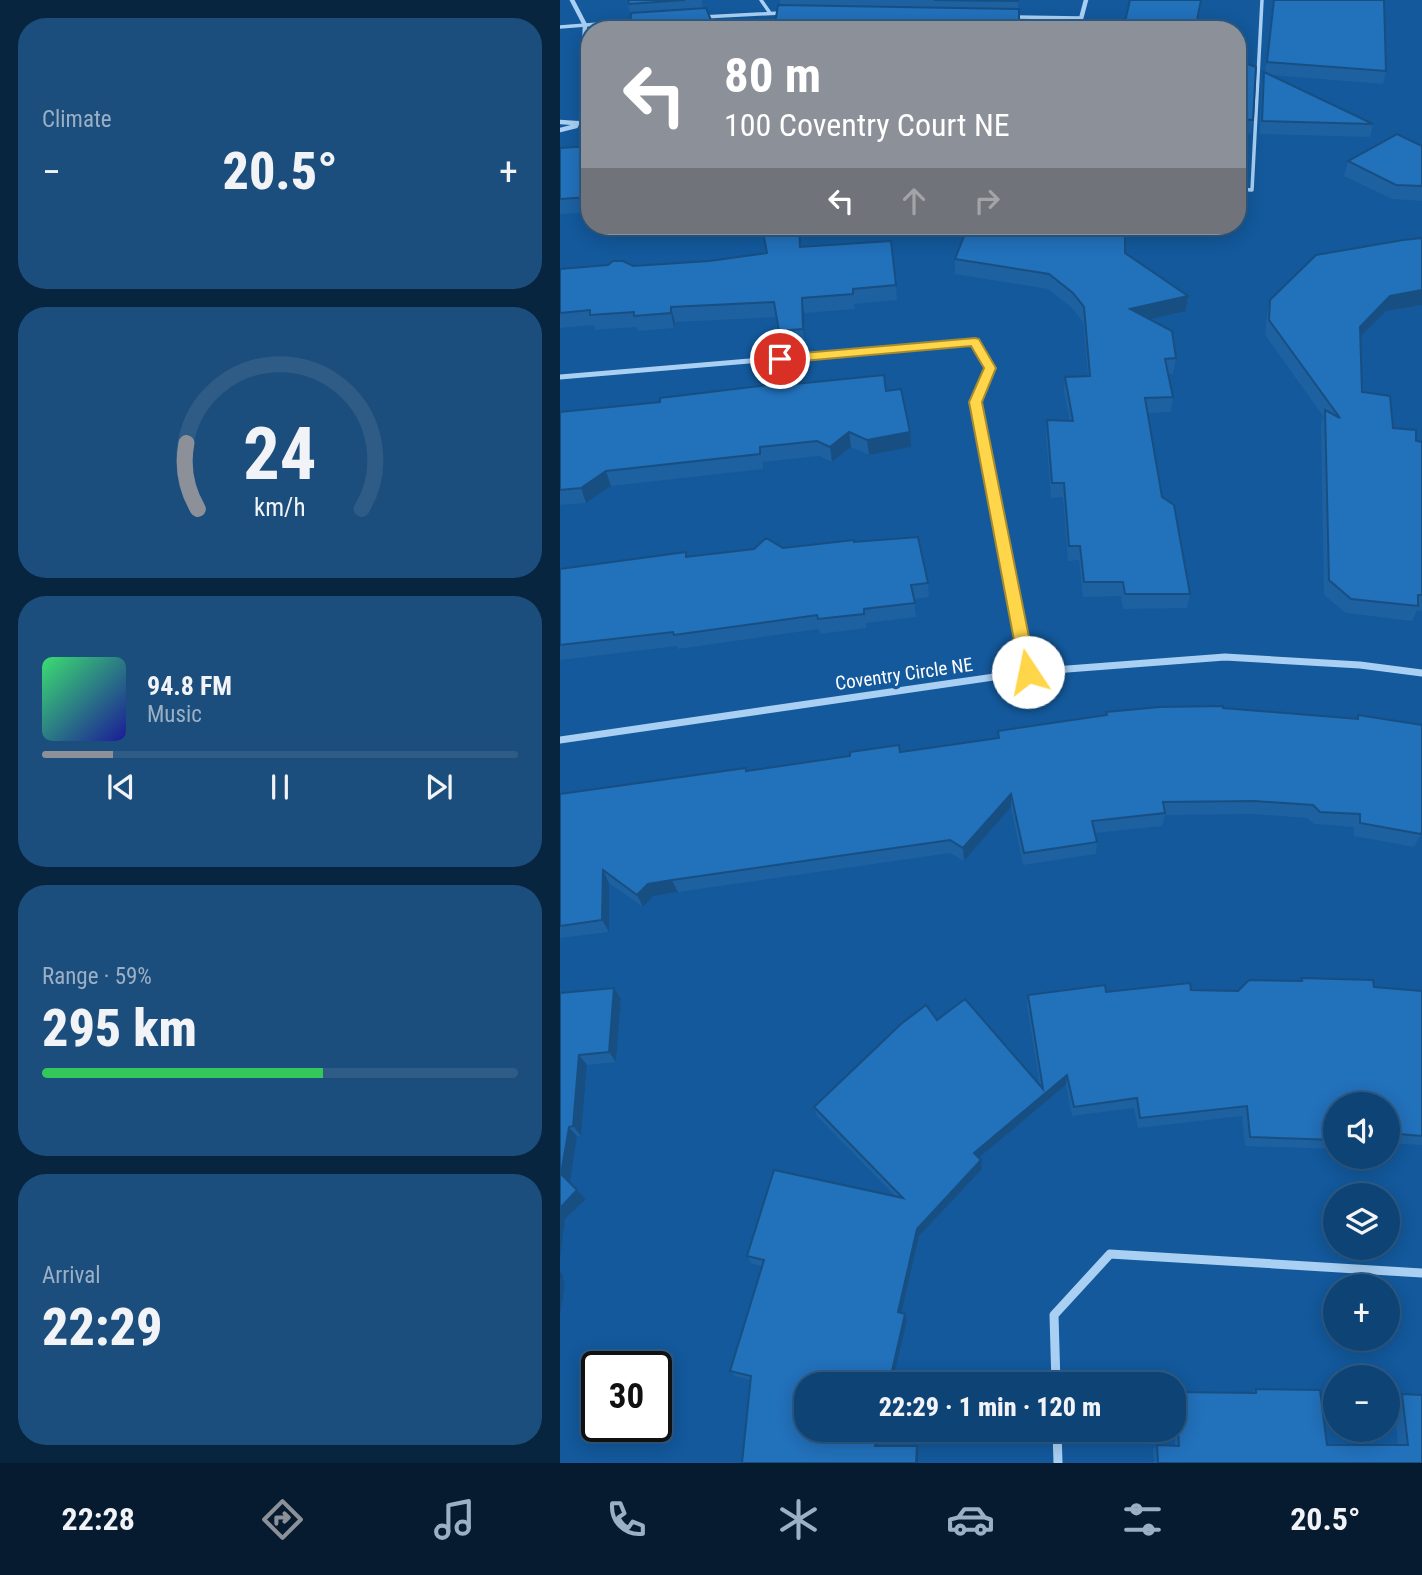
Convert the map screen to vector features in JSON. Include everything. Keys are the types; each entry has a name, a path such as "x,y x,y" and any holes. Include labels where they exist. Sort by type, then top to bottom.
{"street":[{"path":"572,0 583,21"},
{"path":"1080,21 1086,0"},
{"path":"560,122 581,124"},
{"path":"560,130 581,124"},
{"path":"560,377 975,342 990,368 976,402 1028,672"},
{"name":"Coventry Circle NE","path":"560,740 1028,672 1224,657 1422,673"},
{"path":"1056,1372 1054,1315 1110,1254 1422,1273"},
{"path":"1057,1442 1058,1463"}],"lane":[{"path":"761,0 770,13"},
{"path":"1246,190 1252,190 1262,0"},
{"path":"691,18 784,13"},
{"path":"1013,17 1080,18"},
{"path":"560,27 581,25"}],"building":[{"path":"628,0 685,0 629,4"},
{"path":"934,0 1018,0 1018,1"},
{"path":"1130,0 1201,0 1197,21 1125,21"},
{"path":"1274,0 1384,0 1386,71 1267,62"},
{"path":"778,5 1019,9 1019,21 775,21"},
{"path":"706,8 711,21 631,21 631,13"},
{"path":"1246,64 1256,67 1253,120 1246,120"},
{"path":"1264,72 1373,124 1262,121"},
{"path":"1397,134 1422,146 1422,186 1396,185 1348,161"},
{"path":"581,147 581,198 560,199 560,148"},
{"path":"764,235 799,235 800,247 891,241 896,285 853,289 853,294 802,298 803,329 779,331 774,302 671,307 671,313 634,316 634,312 590,315 590,310 560,313 560,269 608,265 613,261 623,261 633,266 709,261 767,253"},
{"path":"964,235 1125,235 1125,253 1188,296 1130,309 1172,331 1176,358 1165,359 1173,397 1145,398 1162,497 1174,505 1190,594 1125,594 1123,582 1084,582 1080,546 1069,546 1064,483 1052,483 1047,420 1073,421 1065,377 1090,376 1084,307 1073,293 1049,274 955,259"},
{"path":"1422,238 1422,290 1390,296 1360,327 1362,392 1390,396 1393,428 1416,430 1416,441 1422,442 1422,595 1418,595 1418,606 1351,599 1329,580 1325,410 1340,418 1269,320 1270,300 1316,255"},
{"path":"884,375 886,391 901,389 910,432 867,440 849,432 830,447 817,441 760,447 760,454 606,471 581,488 560,490 560,412 660,402 660,398 776,384"},
{"path":"918,537 928,583 911,585 915,603 864,609 864,614 818,619 817,615 674,635 673,632 560,645 560,569 686,552 686,557 754,549 766,538 783,548 854,540"},
{"path":"1223,706 1358,719 1358,715 1422,725 1421,834 1360,823 1360,814 1320,812 1313,805 1255,801 1163,802 1165,813 1092,821 1097,842 1024,853 1011,794 963,848 950,840 672,880 648,884 637,895 603,870 602,920 560,926 560,794 850,756 850,752 899,745 900,752 999,738 998,731 1107,715 1106,712 1160,707"},
{"path":"1301,978 1373,980 1374,987 1422,991 1422,1136 1400,1134 1400,1092 1323,1092 1323,1140 1250,1137 1247,1106 1140,1118 1137,1098 1074,1107 1067,1075 974,1153 981,1160 917,1229 898,1312 905,1314 892,1372 794,1372 794,1442 876,1442 875,1446 917,1446 916,1463 742,1463 751,1376 730,1371 764,1260 747,1256 774,1170 903,1198 814,1107 901,1024 926,1005 937,1020 965,999 1043,1089 1028,995 1105,985 1106,992 1190,983 1191,990 1238,991 1249,980 1302,981"},
{"path":"614,988 609,1052 579,1055 573,1126 569,1127 561,1174 577,1190 560,1208 560,993"},
{"path":"1256,1389 1320,1390 1323,1442 1327,1442 1327,1445 1408,1445 1402,1394 1422,1395 1422,1463 1158,1463 1157,1445 1179,1446 1179,1442 1186,1442 1186,1392 1256,1393"}],"route":[{"path":"780,359 975,342 990,368 976,402 1028,672"}]}
